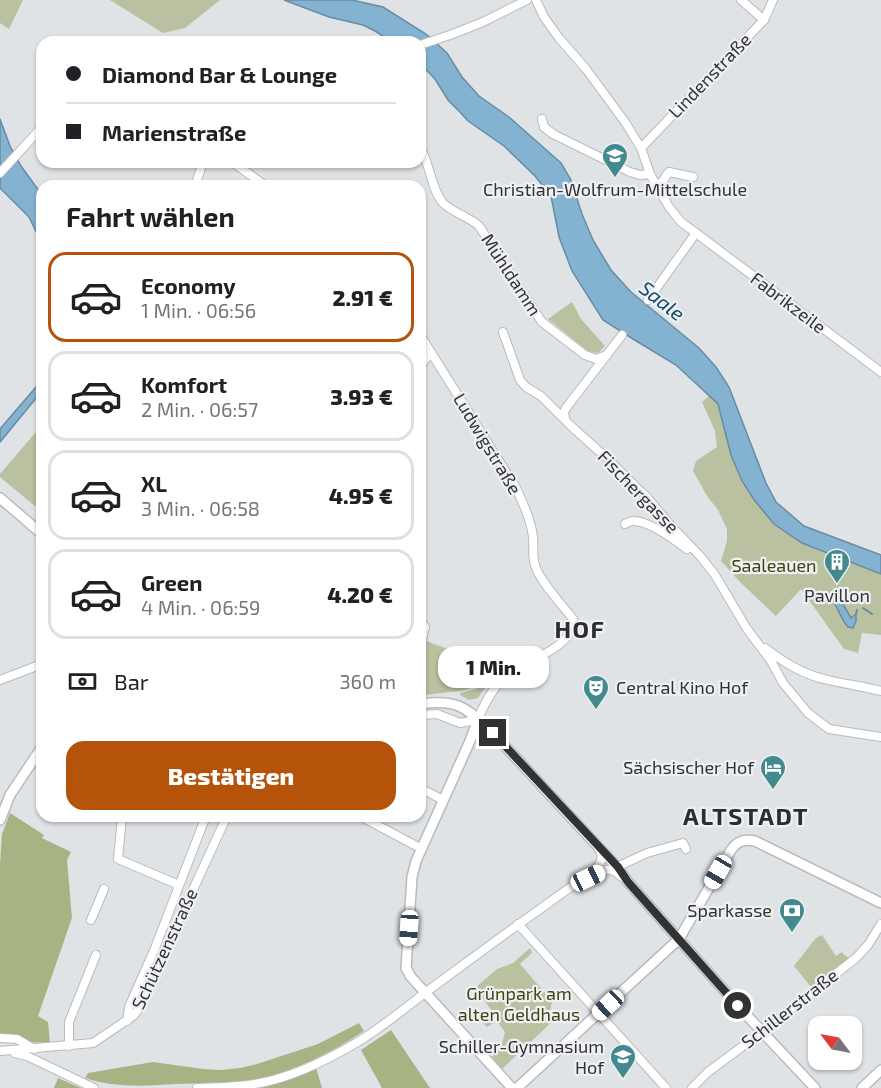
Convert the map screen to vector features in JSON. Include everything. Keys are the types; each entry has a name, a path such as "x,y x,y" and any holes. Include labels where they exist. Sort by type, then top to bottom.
{"main road":[{"path":"0,498 36,529"},
{"path":"426,703 451,703 460,706 493,733 815,1088"},
{"path":"478,719 416,861 412,877 406,969 408,974 512,1088"},
{"path":"0,820 10,795 36,756"},
{"path":"517,1088 679,939 734,846 744,840 772,849 881,903"},
{"path":"862,1088 881,1070"}],"street":[{"path":"426,43 483,22 527,0"},
{"name":"Fabrikzeile","path":"536,0 544,17 559,38 586,69 625,122 641,148 656,186 677,217 881,372"},
{"path":"741,0 764,20"},
{"name":"Lindenstraße","path":"641,148 764,20 773,0"},
{"path":"542,119 544,127 553,134 635,174 650,174"},
{"path":"0,173 36,135"},
{"name":"Mühldamm","path":"426,157 435,190 440,199 479,226 546,326 589,357 607,355"},
{"path":"240,168 258,180"},
{"path":"656,186 669,172 693,177"},
{"path":"648,300 696,233"},
{"name":"Fischergasse","path":"503,332 520,380 526,387 541,396 646,495 709,567 740,619 771,661 783,683 808,713 829,729 881,737"},
{"path":"565,419 566,408 622,334"},
{"name":"Ludwigstraße","path":"426,346 516,488 529,522 533,539 534,561 538,572 573,619 574,624 569,636 552,650 502,680 492,692 478,719"},
{"path":"426,359 430,353"},
{"name":"Fischergasse","path":"624,524 634,521 646,524 681,544 709,567"},
{"path":"755,639 782,661 810,675 881,691"},
{"path":"0,680 36,666"},
{"path":"426,715 437,714 460,723 478,719"},
{"path":"426,791 443,800"},
{"path":"121,822 118,859 179,885"},
{"path":"127,1022 129,1006 155,948 204,822"},
{"name":"Schützenstraße","path":"4,1051 93,1044 127,1022 137,1011 224,822"},
{"path":"372,822 422,849"},
{"path":"197,1088 247,1085 274,1080 320,1061 372,1033 566,890 605,870 615,869 647,853 683,843 686,849"},
{"path":"588,878 599,866 602,858 597,847"},
{"path":"602,858 615,869"},
{"path":"91,920 104,889"},
{"path":"518,924 666,1088"},
{"name":"Schillerstraße","path":"692,1088 708,1072 863,951 881,924"},
{"path":"69,1046 69,1022 96,955"},
{"name":"Schützenstraße","path":"0,1038 16,1039 34,1049"},
{"path":"4,1051 27,1056 94,1088"}],"green space":[{"path":"0,0 23,0 9,29 0,23"},
{"path":"110,0 220,0 185,28 163,33"},
{"path":"572,302 581,319 605,346 598,353 588,351 548,319"},
{"name":"Saaleauen","path":"709,396 718,404 731,455 802,543 881,574 881,635 862,633 858,653 844,649 801,589 776,616 721,561 727,541 727,529 718,510 693,471 696,461 717,447 715,431 702,402"},
{"path":"36,432 36,507 0,477 0,474"},
{"path":"426,641 474,657 473,667 482,683 465,690 426,695"},
{"path":"489,682 478,698 469,700 460,695 461,693"},
{"path":"10,813 44,835 42,838 71,852 67,860 72,918 38,1016 48,1022 50,1043 28,1042 20,1036 0,1035 0,864 2,834"},
{"path":"822,935 836,956 842,952 849,958 812,988 794,966 816,938"},
{"name":"Grünpark am alten Geldhaus","path":"530,948 532,953 520,964 552,1001 550,1013 555,1019 502,1069 492,1057 502,1044 505,1032 497,1021 487,1027 481,1021 492,1011 475,988 497,969 513,963"},
{"path":"359,1023 364,1031 337,1048 293,1069 262,1078 229,1083 142,1086 119,1085 85,1078 88,1073 153,1062 203,1069 240,1068 318,1044"},
{"path":"391,1030 430,1088 382,1088 361,1050"},
{"path":"316,1068 322,1088 261,1088 291,1079"},
{"path":"58,1078 81,1088 54,1088"}],"water":[{"path":"284,0 352,0 383,7 426,34 447,53 462,77 479,96 509,117 561,163 571,180 593,240 611,270 631,292 699,348 716,367 729,387 766,483 776,502 804,526 881,555 881,574 802,543 774,524 742,481 731,455 718,404 676,365 603,320 572,271 559,237 551,196 535,176 504,146 468,121 448,100 426,69 426,36 383,36 363,25 329,17"},
{"path":"0,119 10,146 36,187 36,232 29,217 0,188"},
{"path":"36,387 36,398 0,442 0,429"},
{"path":"837,598 851,618 856,614 853,628 848,627 842,618 833,601"}],"waterway":[{"path":"863,608 872,614"},
{"path":"856,614 857,610"}],"place":[{"name":"Christian-Wolfrum-Mittelschule","path":"615,179"},
{"name":"Pavillon","path":"837,585"},
{"name":"Central Kino Hof","path":"596,711"},
{"name":"Sächsischer Hof","path":"773,791"},
{"name":"Sparkasse","path":"792,934"},
{"name":"Schiller-Gymnasium Hof","path":"623,1080"}],"district":[{"name":"HOF","path":"580,630"},
{"name":"ALTSTADT","path":"746,817"}],"route":[{"path":"493,733 618,867 628,882 738,1006"}],"water label":[{"name":"Saale","path":"662,301"}]}
